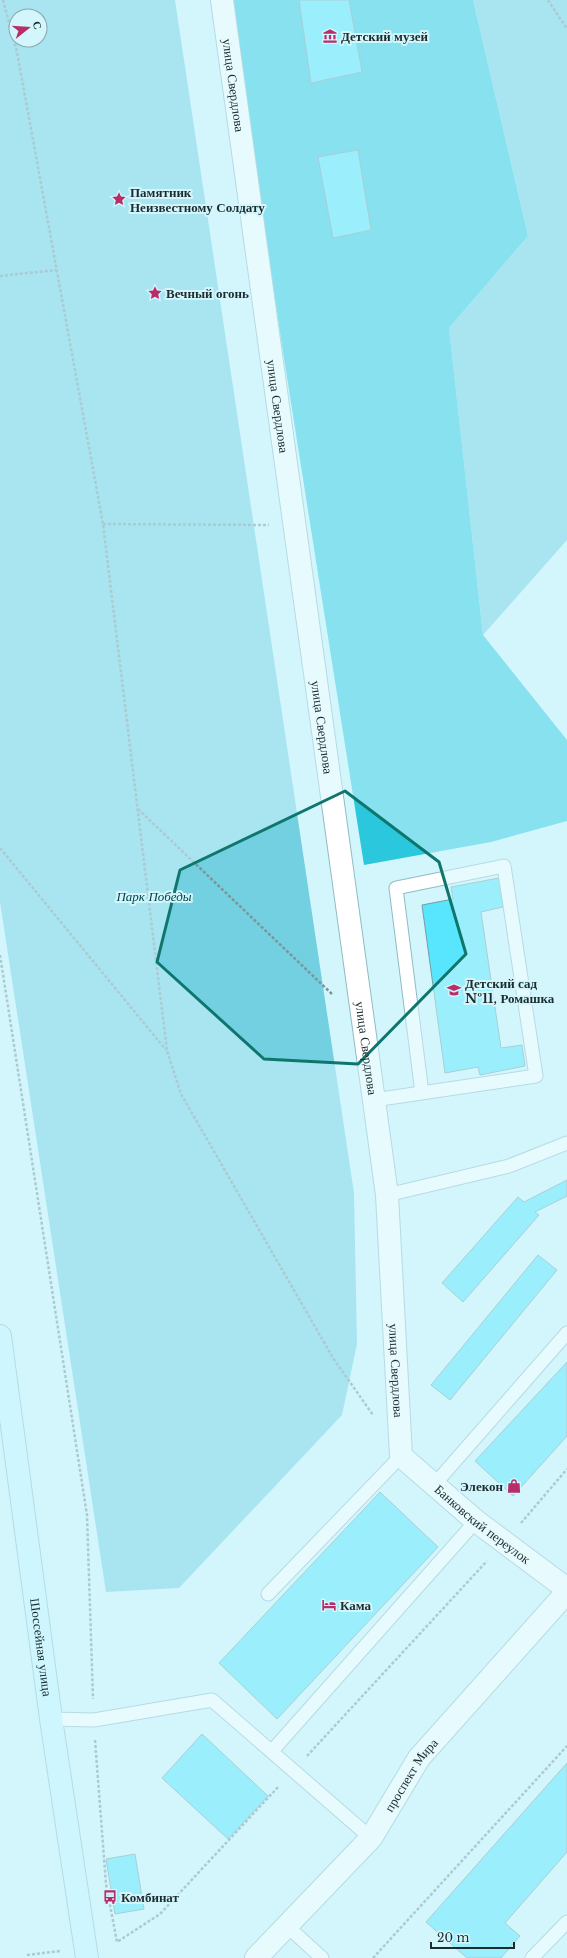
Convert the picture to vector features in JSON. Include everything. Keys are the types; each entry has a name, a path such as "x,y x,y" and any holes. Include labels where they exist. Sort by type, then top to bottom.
{"main road":[{"name":"Шоссейная улица","path":"0,1336 51,1719 88,1958"}],"street":[{"name":"улица Свердлова","path":"222,0 387,1195 401,1456"},
{"name":"Банковский переулок","path":"401,1456 476,1521 567,1590"},
{"name":"проспект Мира","path":"256,1958 370,1838 419,1758 567,1590"}],"lane":[{"path":"374,1100 422,1093 536,1076 504,866 396,888 422,1093"},
{"path":"387,1195 509,1166 567,1143"},
{"path":"434,1485 567,1333"},
{"path":"268,1594 401,1456"},
{"path":"272,1751 476,1521"},
{"path":"51,1719 94,1720 212,1700 370,1838"},
{"path":"532,1958 567,1922"},
{"path":"286,1925 322,1958"}],"path":[{"path":"3,0 17,52 103,524 167,1051 181,1094 333,1358 374,1417"},
{"path":"548,0 567,29"},
{"path":"0,276 56,270"},
{"path":"103,524 294,525"},
{"path":"137,809 335,997"},
{"path":"0,848 167,1051"},
{"path":"0,955 87,1515 94,1720 106,1884 117,1942 160,1914 504,1542 567,1469"},
{"path":"373,1958 567,1746"},
{"path":"27,1955 65,1950"}],"highlighted area":[{"path":"345,791 439,862 466,954 358,1064 264,1059 157,962 180,870"}],"green space":[{"name":"Парк Победы","path":"0,0 175,0 354,1193 357,1344 342,1415 179,1588 106,1592 0,902"},
{"path":"473,0 567,0 567,540 483,635 449,328 528,236"}],"shaded area":[{"path":"231,0 473,0 528,236 449,328 483,635 567,740 567,821 491,842 364,865 283,352"}],"building":[{"name":"Детский музей","path":"299,0 349,0 362,72 311,83"},
{"path":"358,150 371,230 333,238 318,157"},
{"path":"499,878 503,907 481,912 501,1048 522,1045 525,1066 480,1075 478,1067 445,1073 422,905 453,899 451,887"},
{"path":"567,1180 567,1196 535,1212 539,1215 463,1302 442,1283 518,1197 524,1202"},
{"path":"538,1255 557,1270 450,1400 431,1385"},
{"path":"567,1362 567,1436 513,1496 475,1461"},
{"name":"Кама","path":"380,1492 438,1547 277,1719 219,1663"},
{"path":"202,1734 268,1796 228,1839 162,1778"},
{"path":"567,1763 567,1852 505,1923 520,1936 501,1958 467,1958 426,1922"},
{"path":"135,1854 144,1909 115,1914 106,1859"}],"place":[{"name":"Детский музей","path":"330,36"},
{"name":"Памятник Неизвестному Солдату","path":"119,199"},
{"name":"Вечный огонь","path":"155,293"},
{"name":"Детский сад №11, Ромашка","path":"454,990"},
{"name":"Элекон","path":"514,1486"},
{"name":"Кама","path":"329,1605"},
{"name":"Комбинат","path":"110,1897"}]}
